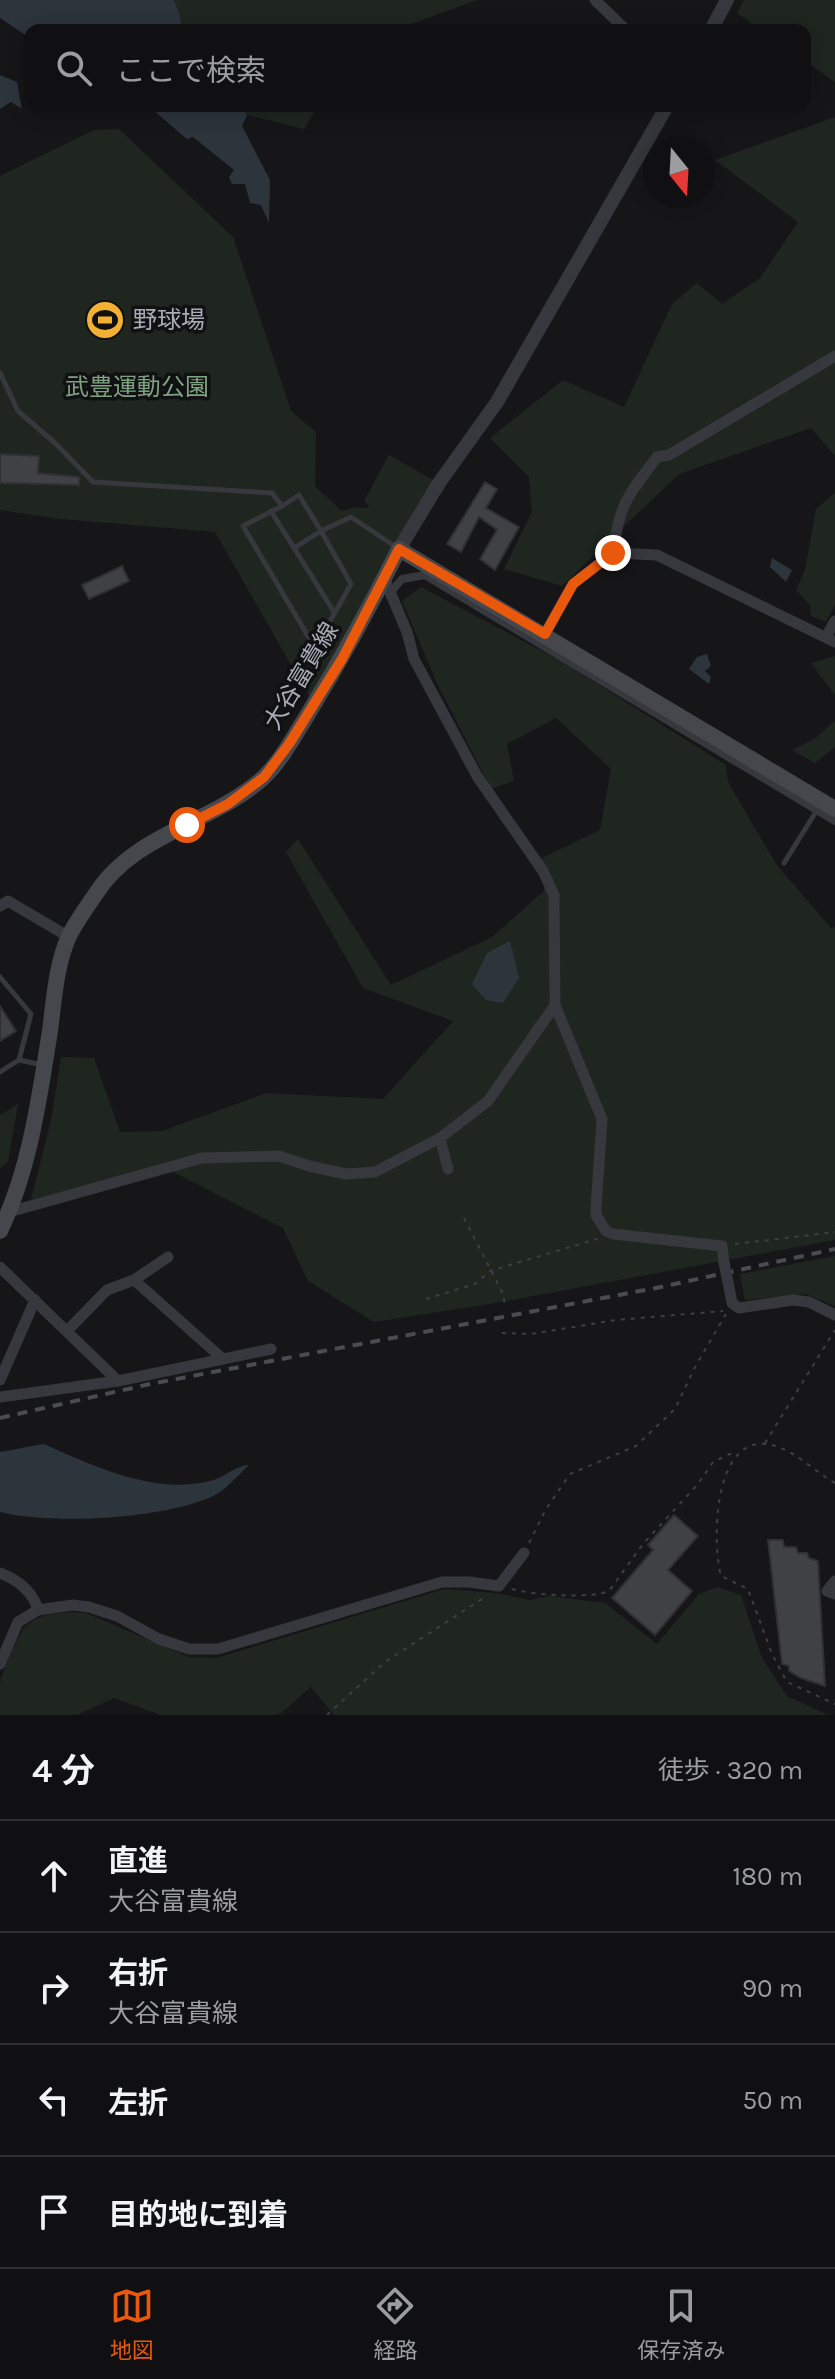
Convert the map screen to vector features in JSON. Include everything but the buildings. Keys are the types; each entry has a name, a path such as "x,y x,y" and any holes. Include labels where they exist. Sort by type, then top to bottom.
{"main road":[{"name":"大谷富貴線","path":"0,1231 9,1212 34,1129 59,971 69,937 97,891 123,863 155,839 228,804 264,777 289,744 387,585 399,549"},
{"path":"399,549 545,634 825,807"}],"street":[{"path":"595,0 620,24"},
{"path":"714,24 727,0"},
{"path":"399,549 439,483 497,402 664,112"},
{"path":"613,553 617,520 628,495 657,457 669,455 835,356"},
{"path":"545,634 573,584 613,553 657,555 830,639 835,621"},
{"path":"835,821 825,807 425,575 387,585 407,632 414,659 477,776 543,871 554,895 555,1005 602,1119 596,1215 608,1232 722,1246 732,1303 739,1308 793,1300 809,1302 835,1315"},
{"path":"0,906 8,901 69,937"},
{"path":"9,1212 202,1158 279,1156 346,1174 375,1172 440,1138 488,1101 555,1005"},
{"path":"440,1138 448,1169"},
{"path":"67,1331 107,1290 134,1280 168,1257"},
{"path":"0,1267 118,1381"},
{"path":"134,1280 223,1359"},
{"path":"0,1380 35,1300"},
{"path":"0,1397 118,1381 271,1349"},
{"path":"0,1664 18,1622 38,1610 73,1605 89,1607 117,1616 189,1649 218,1649 442,1582 498,1585 524,1553"},
{"path":"0,1573 35,1597 38,1610"},
{"path":"835,1581 827,1591 835,1594"}],"lane":[{"path":"0,373 18,411 93,482 272,493 282,506"},
{"path":"299,495 351,584 315,648 243,526 282,506 299,495"},
{"path":"271,511 334,612"},
{"path":"294,548 351,517 399,549"},
{"path":"784,863 825,807"},
{"path":"0,977 31,1014 19,1060 0,1072"},
{"path":"19,1060 44,1065"}],"path":[{"path":"464,1218 502,1292 506,1308"},
{"path":"426,1299 475,1284 490,1271 596,1240 608,1232"},
{"path":"722,1246 835,1232"},
{"path":"502,1333 531,1334 616,1320 713,1313 728,1309 675,1409 636,1446 570,1474 546,1509 524,1553"},
{"path":"764,1444 835,1330"},
{"path":"835,1483 794,1455 764,1444 749,1446 737,1454 720,1492 716,1559 721,1576 748,1589 772,1654 787,1682 835,1704"},
{"path":"327,1715 385,1662 477,1603 498,1585 530,1593 591,1595 609,1591 643,1544 698,1484 713,1462 737,1454"}],"green space":[{"path":"174,0 477,0 412,24 181,24"},
{"path":"744,0 835,0 835,82 811,65 811,24 753,24 737,13"},
{"path":"245,112 314,112 304,129"},
{"path":"835,117 835,456 811,428 679,474 562,586 504,569 532,512 529,477 490,438 563,380 624,407 672,304 697,283 722,304 760,278 798,222 715,160"},
{"name":"武豊運動公園","path":"119,129 233,237 291,411 316,432 315,486 342,511 356,507 370,508 364,501 389,455 439,483 314,705 215,532 61,519 0,510 0,176 94,130"},
{"path":"835,493 835,605 826,622 811,616 810,605 796,590 805,570 816,509"},
{"path":"421,587 561,661 726,765 728,782 776,864 831,928 835,927 835,1240 490,1304 374,1322 308,1281 283,1228 161,1166 31,1200 51,1120 61,1057 94,1058 120,1132 162,1131 266,1093 383,1099 453,1021 363,988 286,852 298,839 391,985 492,937 544,891 542,858 600,830 611,769 556,718 507,744 514,781 491,789 437,683 402,601"},
{"path":"835,656 835,695 811,663"},
{"path":"835,721 835,747 815,763 792,750 814,739"},
{"path":"18,1104 8,1162 0,1168 0,1115"},
{"path":"835,1256 835,1306 806,1294 745,1300 740,1274"},
{"path":"718,1587 741,1595 762,1658 787,1696 828,1715 334,1715 311,1687 280,1714 274,1715 161,1715 114,1698 77,1715 0,1715 0,1683 19,1636 32,1621 54,1614 86,1613 189,1657 216,1658 444,1589 496,1593 530,1600 550,1596 605,1603 657,1644 699,1594"}],"shaded area":[{"path":"0,0 174,0 181,24 24,24 24,34 0,18"},
{"path":"0,75 17,82 22,109 11,102 0,109"},
{"path":"155,112 245,112 247,115 242,126 270,180 269,223 261,205 250,203 245,184 232,184 229,177 234,170 193,137 187,139"},
{"path":"772,558 792,570 786,582 770,567"},
{"path":"707,654 711,666 705,671 711,677 709,684 689,669 697,657"},
{"path":"510,941 519,978 503,1003 486,1000 472,984 487,953"},
{"path":"44,1444 124,1476 167,1484 210,1481 249,1465 211,1497 165,1510 76,1519 0,1512 0,1452"}],"railway":[{"path":"0,1418 150,1384 661,1287 835,1249"}],"place":[{"name":"野球場","path":"105,320"}],"route":[{"path":"187,825 228,804 264,777 289,744 342,659 399,549 545,634 573,584 613,553"}]}
